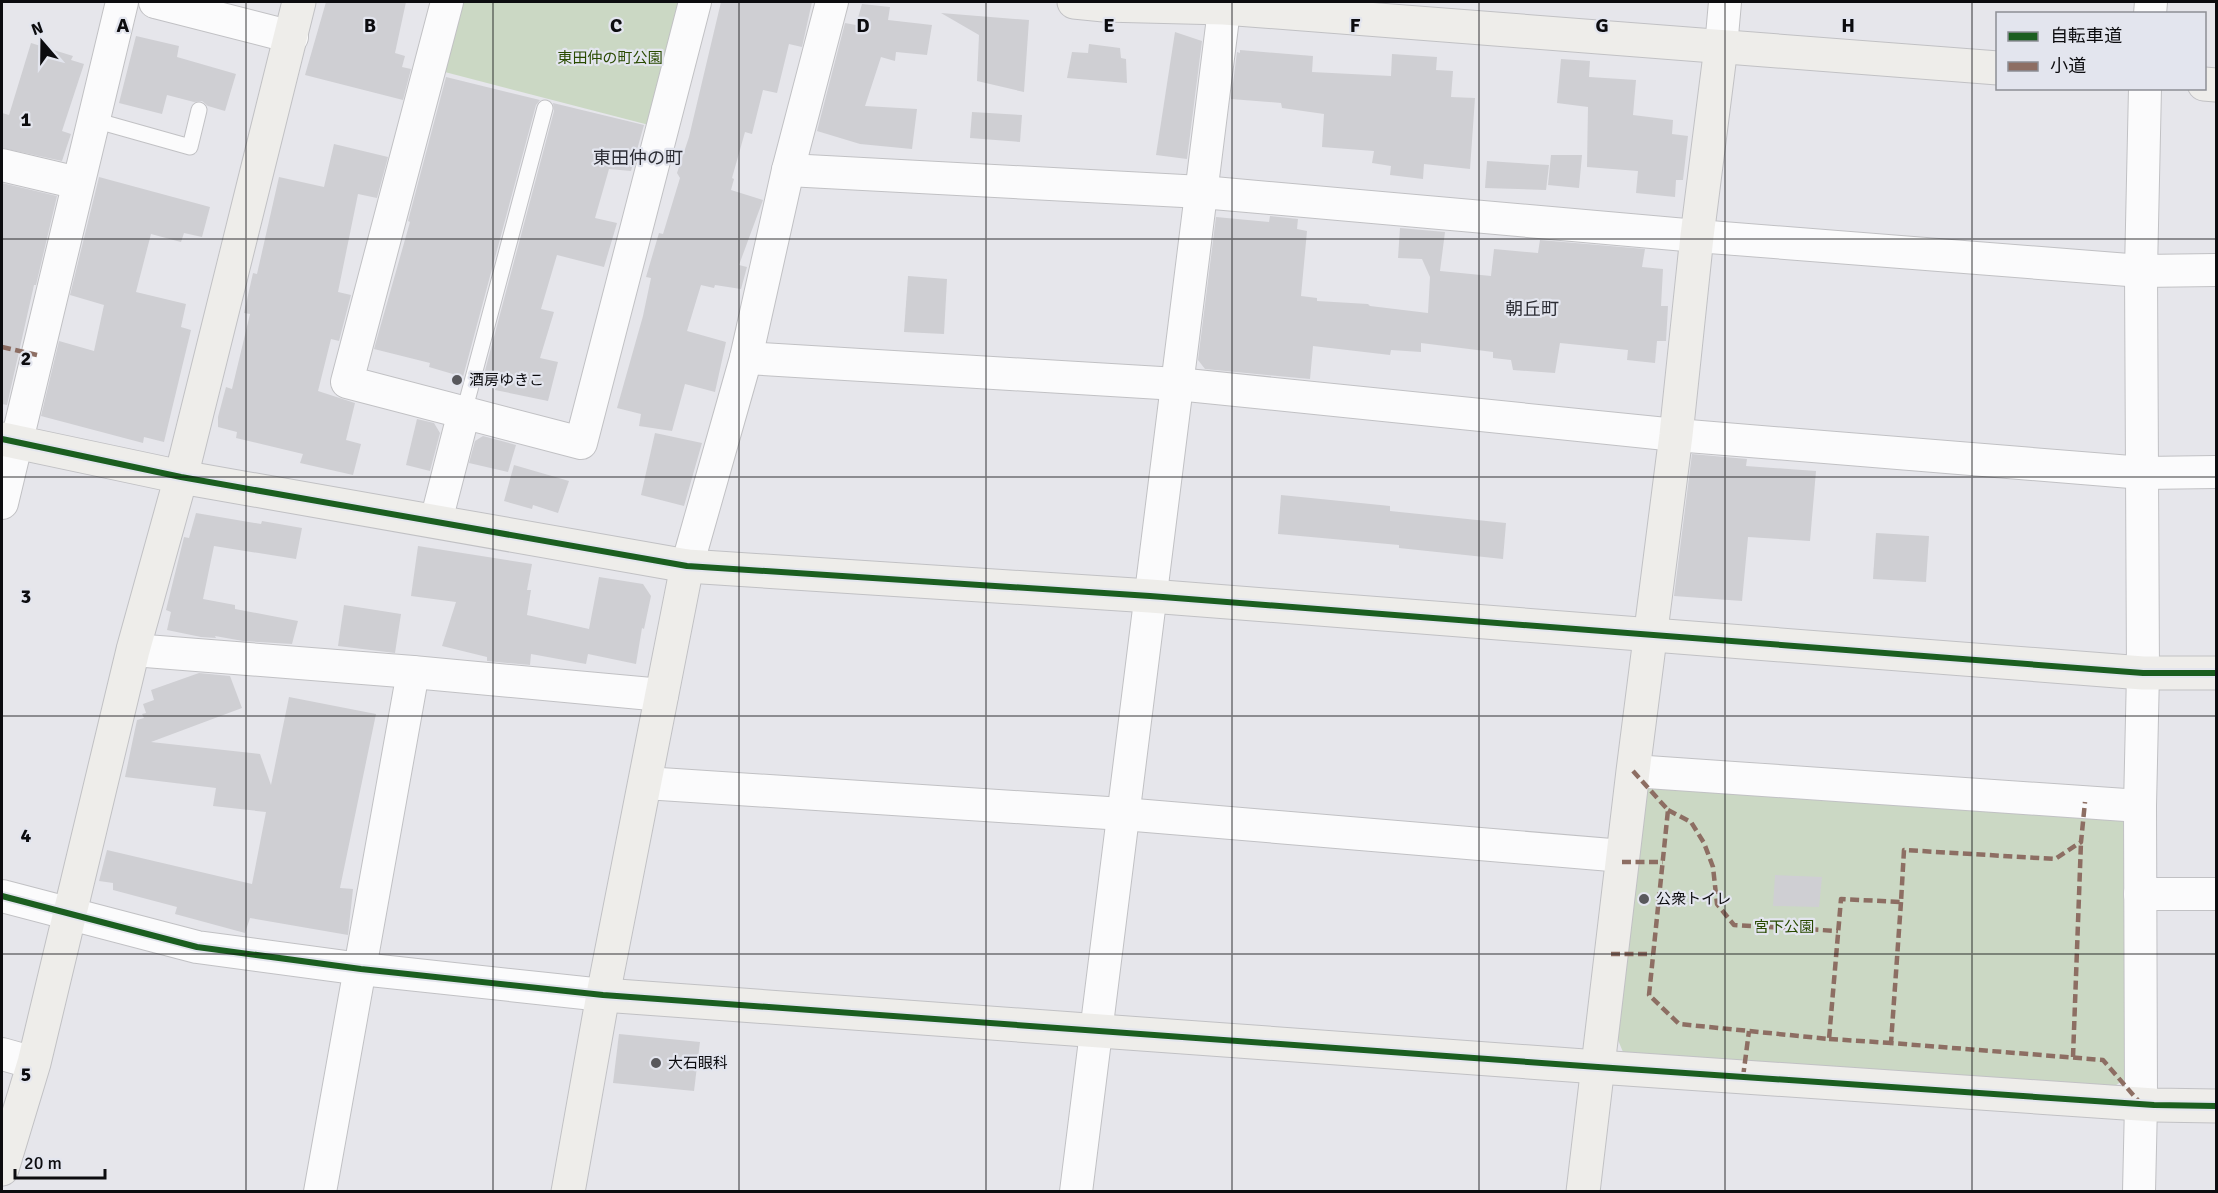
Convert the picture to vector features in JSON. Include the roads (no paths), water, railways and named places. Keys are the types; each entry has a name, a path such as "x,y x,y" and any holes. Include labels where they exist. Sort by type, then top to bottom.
{"street":[{"path":"2,503 9,441 78,183 122,2"},
{"path":"155,2 292,37"},
{"path":"2,1169 34,1063 133,650 181,477 300,2"},
{"path":"447,2 347,382 581,443 695,2"},
{"path":"568,1191 603,995 687,566 746,358 788,170 832,2"},
{"path":"1074,2 1104,5 1225,5 1996,68"},
{"path":"1583,1191 1676,435 1725,2"},
{"path":"1076,1191 1225,5"},
{"path":"2139,1191 2140,806 2143,672 2141,271 2145,90"},
{"path":"2,165 78,183"},
{"path":"788,170 1202,192 1697,236 2141,271 2217,270"},
{"path":"746,358 1177,384 1676,435 2143,473 2217,472"},
{"path":"436,521 464,412"},
{"path":"9,441 181,477 687,566 1150,596 2143,672 2217,673"},
{"path":"133,650 662,695"},
{"path":"320,1191 412,672"},
{"path":"1633,771 2140,806"},
{"path":"645,783 1123,814 1623,856"},
{"path":"2140,894 2217,894"},
{"path":"2,896 197,947 361,969 603,995 1598,1067 2141,1104 2217,1106"},
{"path":"2,1054 34,1063"}],"lane":[{"path":"464,412 545,108"},
{"path":"94,120 190,147 199,110"}],"place":[{"name":"酒房ゆきこ","path":"457,380"},
{"name":"公衆トイレ","path":"1644,899"},
{"name":"大石眼科","path":"656,1063"}],"district":[{"name":"東田仲の町","path":"638,158"},
{"name":"朝丘町","path":"1532,309"}],"park label":[{"name":"東田仲の町公園","path":"610,58"},
{"name":"宮下公園","path":"1784,927"}]}
